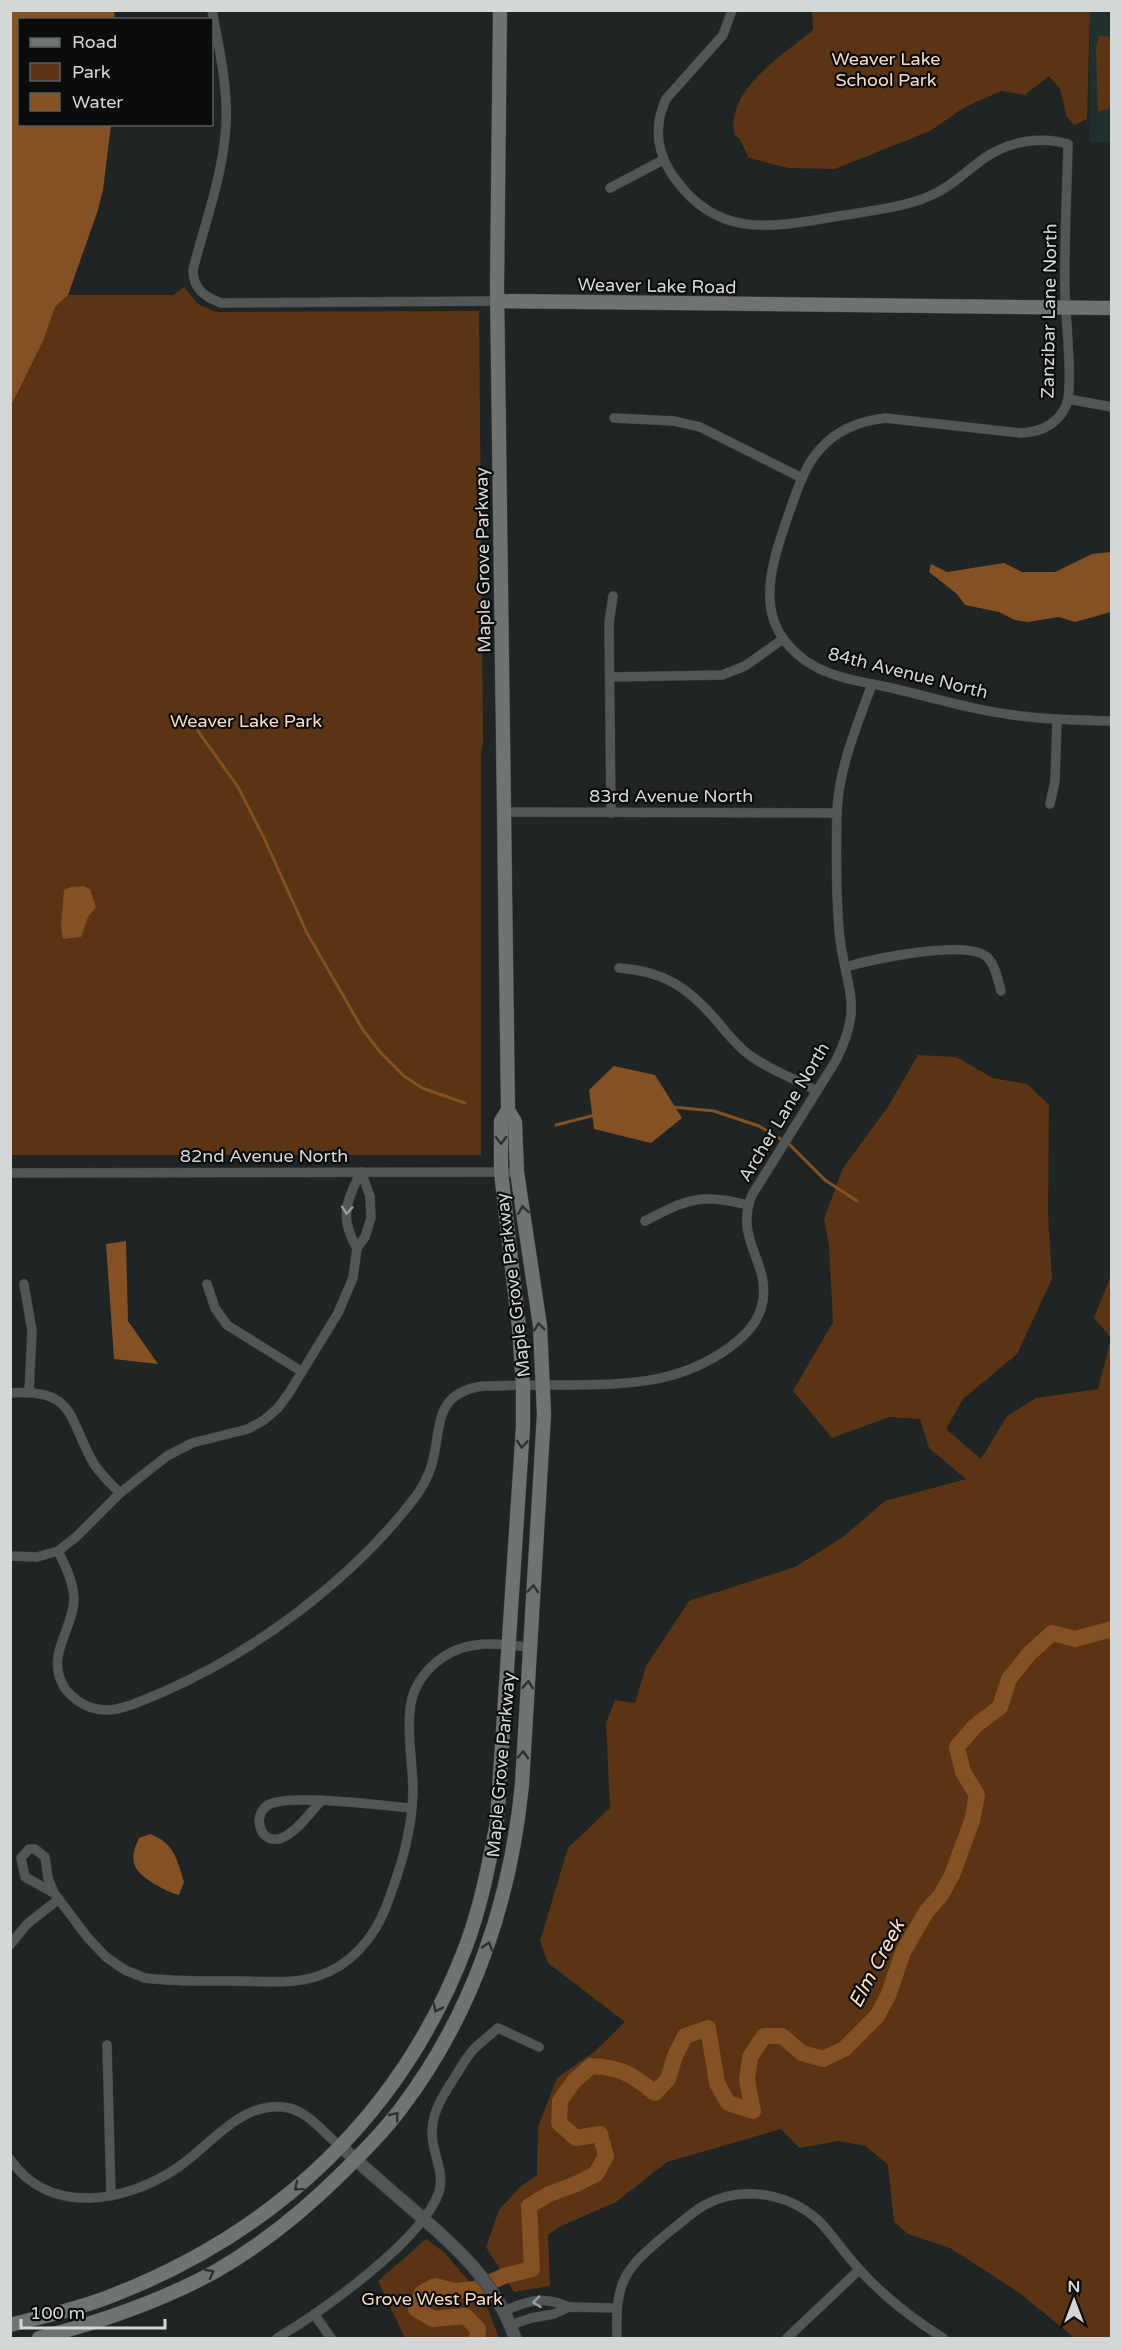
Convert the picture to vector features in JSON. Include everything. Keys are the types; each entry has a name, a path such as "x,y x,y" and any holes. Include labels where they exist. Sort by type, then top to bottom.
{"main road":[{"name":"Maple Grove Parkway","path":"39,2338 116,2317 216,2271 253,2248 322,2193 378,2136 427,2071 448,2034 486,1954 507,1879 518,1825 543,1433 543,1385 535,1284 517,1172 515,1122 508,1110 497,301 500,10"},
{"name":"Weaver Lake Road","path":"497,301 1112,308"},
{"name":"Maple Grove Parkway","path":"10,2325 109,2297 206,2253 241,2231 308,2178 376,2107 409,2060 430,2024 466,1946 489,1864 497,1822 523,1426 523,1385 501,1172 501,1121 508,1110"}],"street":[{"name":"Weaver Lake Road","path":"212,10 220,59 226,124 216,189 194,270 195,283 204,295 221,303 497,301"},
{"path":"610,188 663,160 658,137 660,111 666,99 723,35 732,10"},
{"name":"Zanzibar Lane North","path":"663,160 692,199 708,211 745,225 767,227 917,201 953,184 986,157 1004,147 1026,141 1059,141 1068,144 1066,307 1068,399 1061,414 1055,421 1035,432 1021,433 903,419 866,420 849,427 820,448 802,478 773,560 769,594 771,610 783,639"},
{"path":"1068,399 1112,407"},
{"path":"614,418 674,421 700,427 802,478"},
{"path":"611,813 609,623 613,596"},
{"path":"610,677 722,675 745,666 783,639"},
{"name":"84th Avenue North","path":"783,639 793,652 822,670 872,684 999,713 1058,719 1112,721"},
{"name":"Archer Lane North","path":"543,1385 649,1382 699,1366 720,1354 753,1327 764,1300 761,1270 748,1235 748,1205 844,1045 850,1026 851,989 838,926 837,813 844,762 872,684"},
{"path":"1050,804 1055,781 1058,719"},
{"name":"83rd Avenue North","path":"504,812 837,813"},
{"path":"846,967 902,953 978,952 987,957 992,964 1001,991"},
{"path":"619,968 648,972 678,985 695,997 746,1053 765,1066 817,1091"},
{"path":"357,1248 347,1226 346,1206 361,1172"},
{"path":"10,1556 37,1557 58,1551 76,1538 120,1493 177,1450 192,1443 248,1429 264,1420 289,1393 346,1297 353,1278 357,1248 365,1237 371,1218 370,1196 361,1172"},
{"name":"82nd Avenue North","path":"10,1173 517,1172"},
{"path":"645,1221 682,1202 697,1198 712,1197 748,1205"},
{"path":"24,1284 32,1331 29,1392"},
{"path":"207,1284 215,1308 227,1325 301,1371"},
{"path":"58,1551 67,1568 74,1597 58,1655 59,1674 63,1686 72,1697 98,1711 113,1711 127,1707 219,1664 278,1625 342,1574 379,1538 424,1484 432,1466 440,1414 451,1399 473,1387 543,1385"},
{"path":"10,1393 29,1392 51,1397 62,1404 71,1413 95,1466 120,1493"},
{"path":"57,1896 25,1877 21,1864 24,1852 35,1849 45,1857 48,1878 57,1896 106,1958 125,1970 145,1978 301,1981 327,1972 366,1944 376,1929 405,1853 412,1808 410,1708 414,1692 422,1678 445,1655 462,1647 478,1644 530,1647"},
{"path":"320,1802 286,1836 277,1840 268,1839 263,1834 260,1817 264,1808 282,1801 320,1802 412,1808"},
{"path":"10,1945 27,1924 57,1896"},
{"path":"277,2338 350,2288 384,2259 423,2218 435,2201 440,2189 439,2166 433,2143 433,2119 441,2099 469,2055 498,2028 539,2048"},
{"path":"107,2045 111,2196"},
{"path":"10,2159 24,2175 38,2186 54,2194 81,2199 111,2196 149,2183 175,2170 199,2153 233,2121 260,2109 289,2108 300,2112 340,2146 423,2218 476,2268 502,2306 515,2338"},
{"path":"617,2338 616,2308 622,2283 628,2270 638,2259 703,2206 722,2198 742,2194 763,2194 784,2199 802,2208 818,2220 859,2270 892,2300 943,2338"},
{"path":"787,2338 859,2270"},
{"path":"502,2306 515,2306 538,2300 556,2301 569,2307 616,2308"},
{"path":"511,2325 531,2318 554,2314 569,2307"},
{"path":"314,2314 331,2338"}],"shaded area":[{"path":"1090,11 1111,11 1111,142 1089,142"}],"green space":[{"name":"Weaver Lake School Park","path":"812,11 1090,11 1087,119 1074,125 1067,117 1060,89 1049,76 1025,95 1001,91 965,107 930,131 835,169 788,168 749,158 739,138 734,135 734,118 739,102 759,75 813,30"},
{"path":"1099,36 1111,37 1112,108 1098,111 1096,48"},
{"name":"Weaver Lake Park","path":"184,287 198,304 216,312 479,311 483,743 481,755 481,1155 11,1155 11,406 44,339 55,307 68,295 173,295"},
{"path":"918,1055 956,1057 993,1078 1027,1084 1049,1105 1048,1214 1052,1279 1017,1354 963,1399 946,1429 981,1459 1007,1416 1036,1398 1098,1389 1111,1338 1111,2338 1072,2338 1021,2294 950,2248 908,2234 894,2222 888,2165 866,2146 838,2141 799,2148 781,2129 667,2162 616,2202 559,2227 548,2235 550,2286 514,2292 486,2247 499,2210 519,2188 537,2175 538,2127 557,2078 594,2052 625,2022 548,1963 540,1941 568,1848 610,1808 606,1723 615,1700 635,1703 646,1666 689,1601 795,1567 843,1537 885,1501 966,1479 929,1448 920,1419 889,1417 832,1438 793,1391 833,1322 829,1246 824,1219 843,1168 887,1108"},
{"path":"1111,1275 1111,1338 1094,1318"},
{"name":"Grove West Park","path":"426,2239 445,2253 484,2299 499,2338 405,2338 378,2281"}],"water":[{"path":"11,10 114,11 115,18 18,18 18,126 111,126 103,190 68,295 55,307 44,339 11,406"},
{"path":"1111,552 1111,612 1075,622 1059,617 1028,622 1015,620 999,612 965,605 957,594 929,572 931,564 947,572 1004,563 1022,572 1055,572 1092,554"},
{"path":"83,886 90,889 96,907 88,917 81,937 63,939 61,926 64,890"},
{"path":"614,1066 655,1075 682,1118 651,1143 594,1129 589,1090"},
{"path":"126,1241 128,1321 158,1364 114,1359 106,1244"},
{"path":"150,1834 164,1842 176,1859 184,1882 179,1895 148,1880 135,1866 133,1855 139,1838"}],"waterway":[{"path":"198,731 238,787 307,933 363,1030 381,1053 404,1076 422,1088 465,1103"},
{"path":"673,1107 714,1111 759,1126 789,1144 825,1180 857,1201"},
{"path":"556,1125 595,1115"},
{"name":"Elm Creek","path":"477,2338 478,2329 465,2316 433,2319 416,2309 422,2293 435,2286 454,2291 475,2289 504,2276 532,2269 529,2206 549,2194 596,2174 606,2156 600,2134 576,2138 559,2123 560,2101 574,2081 591,2066 611,2068 626,2073 655,2093 668,2079 675,2056 685,2036 708,2028 717,2083 728,2103 753,2111 747,2080 750,2057 764,2036 782,2036 802,2053 823,2059 844,2049 877,2016 888,1996 903,1952 926,1912 941,1895 952,1875 972,1821 977,1795 963,1772 957,1747 975,1726 1000,1707 1009,1679 1030,1653 1052,1633 1075,1639 1112,1629"}]}
